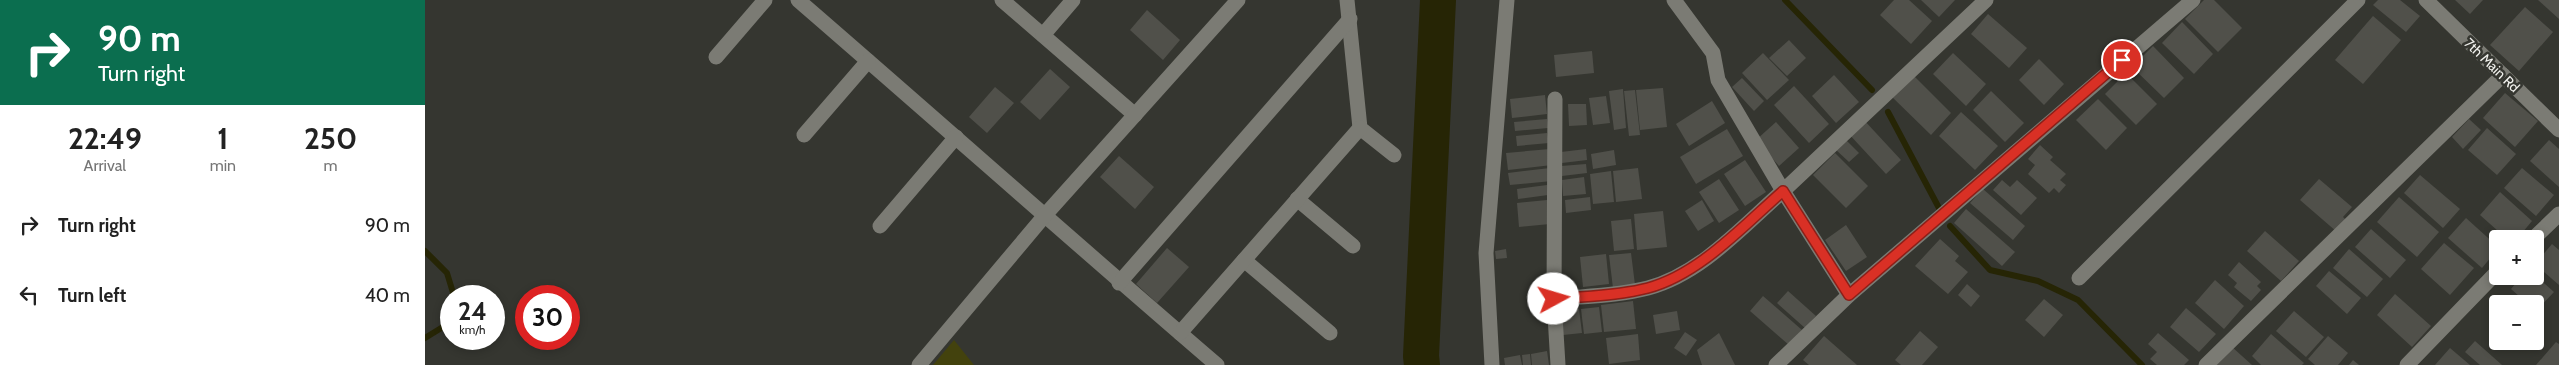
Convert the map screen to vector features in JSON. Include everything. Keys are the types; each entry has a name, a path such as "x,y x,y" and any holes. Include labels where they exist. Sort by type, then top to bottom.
{"street":[{"path":"716,57 765,0"},
{"path":"798,0 1046,214 1119,283 1217,365"},
{"path":"1002,0 1135,115"},
{"path":"1043,35 1073,0"},
{"path":"919,365 1046,214 1238,0"},
{"path":"1347,0 1360,128 1394,155"},
{"path":"1492,365 1486,253 1507,0"},
{"path":"1674,0 1713,53 1718,80 1783,191 1849,295"},
{"path":"1554,299 1634,291 1668,281 1702,261 1783,191 1986,0"},
{"path":"1776,365 1849,295 2193,0"},
{"path":"2079,278 2357,0"},
{"name":"7th Main Rd","path":"2426,0 2559,130"},
{"path":"1119,283 1349,19"},
{"path":"804,135 868,61"},
{"path":"2206,365 2503,75"},
{"path":"1555,99 1554,299 1559,365"},
{"path":"1180,333 1360,128"},
{"path":"879,226 956,137"},
{"path":"1297,199 1353,246"},
{"path":"2542,230 2559,214"},
{"path":"1245,260 1330,333"},
{"path":"2407,365 2489,280"}],"shaded area":[{"path":"954,340 974,365 933,365"}],"building":[{"path":"1894,0 1909,0 1932,21 1911,44 1880,15"},
{"path":"1921,0 1955,0 1939,17"},
{"path":"2204,0 2214,0 2242,28 2218,52 2185,19"},
{"path":"2378,0 2400,0 2420,16 2406,32 2373,5"},
{"path":"2455,0 2483,0 2470,14"},
{"path":"2538,0 2559,0 2559,19"},
{"path":"2525,7 2553,32 2519,71 2490,45"},
{"path":"1147,10 1180,40 1163,60 1130,30"},
{"path":"1988,14 2027,48 2009,68 1971,34"},
{"path":"2373,16 2401,40 2363,84 2335,60"},
{"path":"2182,22 2213,54 2194,74 2162,43"},
{"path":"1789,40 1806,58 1787,76 1769,58"},
{"path":"2153,46 2184,78 2164,98 2132,67"},
{"path":"1592,51 1594,73 1556,77 1554,55"},
{"path":"1763,53 1789,80 1767,100 1742,73"},
{"path":"1953,53 1986,84 1966,106 1933,74"},
{"path":"2039,59 2064,84 2044,105 2019,80"},
{"path":"1050,69 1070,87 1040,120 1020,102"},
{"path":"1910,72 1951,113 1931,135 1888,93"},
{"path":"2126,73 2157,104 2136,125 2105,94"},
{"path":"1834,75 1859,102 1836,123 1812,96"},
{"path":"1742,78 1764,101 1754,111 1732,87"},
{"path":"1794,86 1829,124 1809,143 1774,105"},
{"path":"995,87 1014,103 987,133 969,117"},
{"path":"1663,88 1667,127 1640,130 1636,90"},
{"path":"1623,89 1626,128 1614,130 1609,91"},
{"path":"1635,90 1640,135 1629,136 1624,91"},
{"path":"1991,91 2024,123 2005,142 1973,110"},
{"path":"2505,93 2538,121 2515,147 2483,118"},
{"path":"1545,95 1547,114 1512,118 1510,99"},
{"path":"1606,96 1610,123 1593,125 1589,98"},
{"path":"2098,99 2127,128 2106,150 2076,120"},
{"path":"1712,101 1725,123 1689,146 1676,124"},
{"path":"1568,104 1586,104 1587,125 1569,126"},
{"path":"1961,112 1998,146 1975,170 1939,136"},
{"path":"1547,119 1548,128 1515,131 1514,122"},
{"path":"1863,119 1901,160 1886,174 1848,133"},
{"path":"2469,119 2481,130 2463,149 2452,137"},
{"path":"1776,122 1799,148 1779,166 1756,140"},
{"path":"2487,128 2516,154 2497,175 2468,150"},
{"path":"1727,129 1743,156 1696,184 1680,157"},
{"path":"1547,133 1549,143 1517,146 1516,136"},
{"path":"1845,139 1859,153 1849,162 1835,149"},
{"path":"2549,140 2559,149 2559,187 2530,161"},
{"path":"2040,145 2053,157 2050,160 2066,174 2060,180 2066,185 2059,193 2054,188 2049,193 2028,174 2035,165 2028,159"},
{"path":"1550,149 1552,165 1508,170 1506,153"},
{"path":"1586,149 1587,160 1562,163 1561,152"},
{"path":"1614,150 1616,165 1593,169 1591,154"},
{"path":"1835,153 1868,186 1846,208 1813,175"},
{"path":"1119,156 1154,187 1135,209 1100,177"},
{"path":"1745,160 1766,192 1745,206 1724,174"},
{"path":"1586,164 1587,173 1562,176 1561,166"},
{"path":"1550,168 1552,181 1510,185 1508,173"},
{"path":"1638,168 1642,199 1616,202 1613,171"},
{"path":"2522,168 2554,195 2536,216 2504,188"},
{"path":"1611,171 1614,202 1593,204 1590,174"},
{"path":"2420,175 2460,209 2443,228 2404,193"},
{"path":"1584,177 1586,194 1563,196 1562,180"},
{"path":"1719,179 1739,210 1719,223 1699,192"},
{"path":"2319,179 2352,207 2343,217 2347,221 2337,232 2300,200"},
{"path":"2002,180 2010,187 2017,180 2037,198 2021,215 1993,190"},
{"path":"1547,185 1548,195 1518,199 1517,189"},
{"path":"1983,189 2025,226 2013,240 1970,203"},
{"path":"2500,192 2532,221 2524,230 2497,230 2480,215"},
{"path":"1590,197 1591,210 1566,213 1565,200"},
{"path":"2399,197 2439,232 2417,257 2377,222"},
{"path":"1547,200 1550,224 1519,227 1517,203"},
{"path":"1702,200 1714,221 1698,231 1685,211"},
{"path":"1966,209 2015,252 2002,266 1954,223"},
{"path":"1663,211 1667,247 1637,250 1634,214"},
{"path":"2466,218 2489,239 2489,260 2482,268 2448,238"},
{"path":"1631,219 1634,249 1614,251 1611,221"},
{"path":"1846,225 1867,257 1846,271 1825,240"},
{"path":"2371,229 2406,260 2390,278 2355,247"},
{"path":"2265,231 2299,261 2281,281 2247,251"},
{"path":"1940,239 1959,256 1955,261 1968,272 1948,294 1915,266"},
{"path":"2444,243 2474,268 2450,295 2421,269"},
{"path":"2552,244 2559,250 2559,285 2544,272 2544,253"},
{"path":"1167,248 1189,267 1157,303 1136,284"},
{"path":"1506,249 1507,258 1496,259 1495,251"},
{"path":"2349,249 2383,279 2367,297 2333,268"},
{"path":"1631,253 1635,285 1613,288 1609,255"},
{"path":"1606,254 1609,284 1583,287 1580,257"},
{"path":"2239,262 2261,282 2257,286 2261,290 2251,301 2234,287 2237,283 2228,275"},
{"path":"2329,271 2361,298 2347,314 2316,286"},
{"path":"2215,280 2244,306 2224,329 2195,303"},
{"path":"2544,283 2554,292 2544,303 2544,295 2518,295 2511,289 2514,285 2544,285"},
{"path":"1967,284 1980,296 1971,307 1958,295"},
{"path":"1788,291 1816,316 1805,328 1777,303"},
{"path":"2395,294 2431,326 2412,347 2377,315"},
{"path":"1763,296 1802,330 1789,345 1750,311"},
{"path":"2044,299 2063,315 2044,337 2025,320"},
{"path":"1633,301 1636,329 1604,332 1601,305"},
{"path":"1599,307 1602,332 1584,334 1581,309"},
{"path":"2186,308 2216,334 2199,352 2170,327"},
{"path":"1579,309 1582,333 1563,335 1560,311"},
{"path":"1677,311 1680,330 1656,334 1653,315"},
{"path":"2294,311 2324,337 2306,357 2276,331"},
{"path":"1920,331 1938,347 1922,365 1901,365 1895,360"},
{"path":"1685,332 1697,340 1686,356 1674,348"},
{"path":"1719,333 1735,365 1702,365 1697,350"},
{"path":"2158,333 2189,360 2184,365 2157,365 2150,359 2157,352 2148,344"},
{"path":"1638,334 1640,360 1609,364 1606,338"},
{"path":"2271,334 2304,363 2302,365 2261,365 2252,356"},
{"path":"1824,336 1857,365 1809,365 1803,360"},
{"path":"2328,336 2348,353 2338,365 2315,365 2308,359"},
{"path":"2475,341 2502,365 2480,365 2465,352"},
{"path":"2556,342 2559,344 2559,365 2536,365"},
{"path":"2232,347 2252,365 2216,365"},
{"path":"2450,348 2470,365 2435,365"},
{"path":"1547,351 1549,365 1532,365 1531,354"},
{"path":"1530,354 1531,365 1523,365 1522,355"},
{"path":"1520,355 1522,365 1505,365 1504,358"},
{"path":"2353,360 2359,365 2349,365"}],"waterway":[{"path":"1422,365 1438,0"},
{"path":"1785,0 1872,90"},
{"path":"1888,112 1939,208"},
{"path":"1950,226 1990,270 2038,281 2078,300 2142,365"},
{"path":"425,251 447,273 451,285"},
{"path":"425,338 440,329"}],"route":[{"path":"1554,299 1634,291 1668,281 1702,261 1783,191 1849,295 2122,60"}]}
